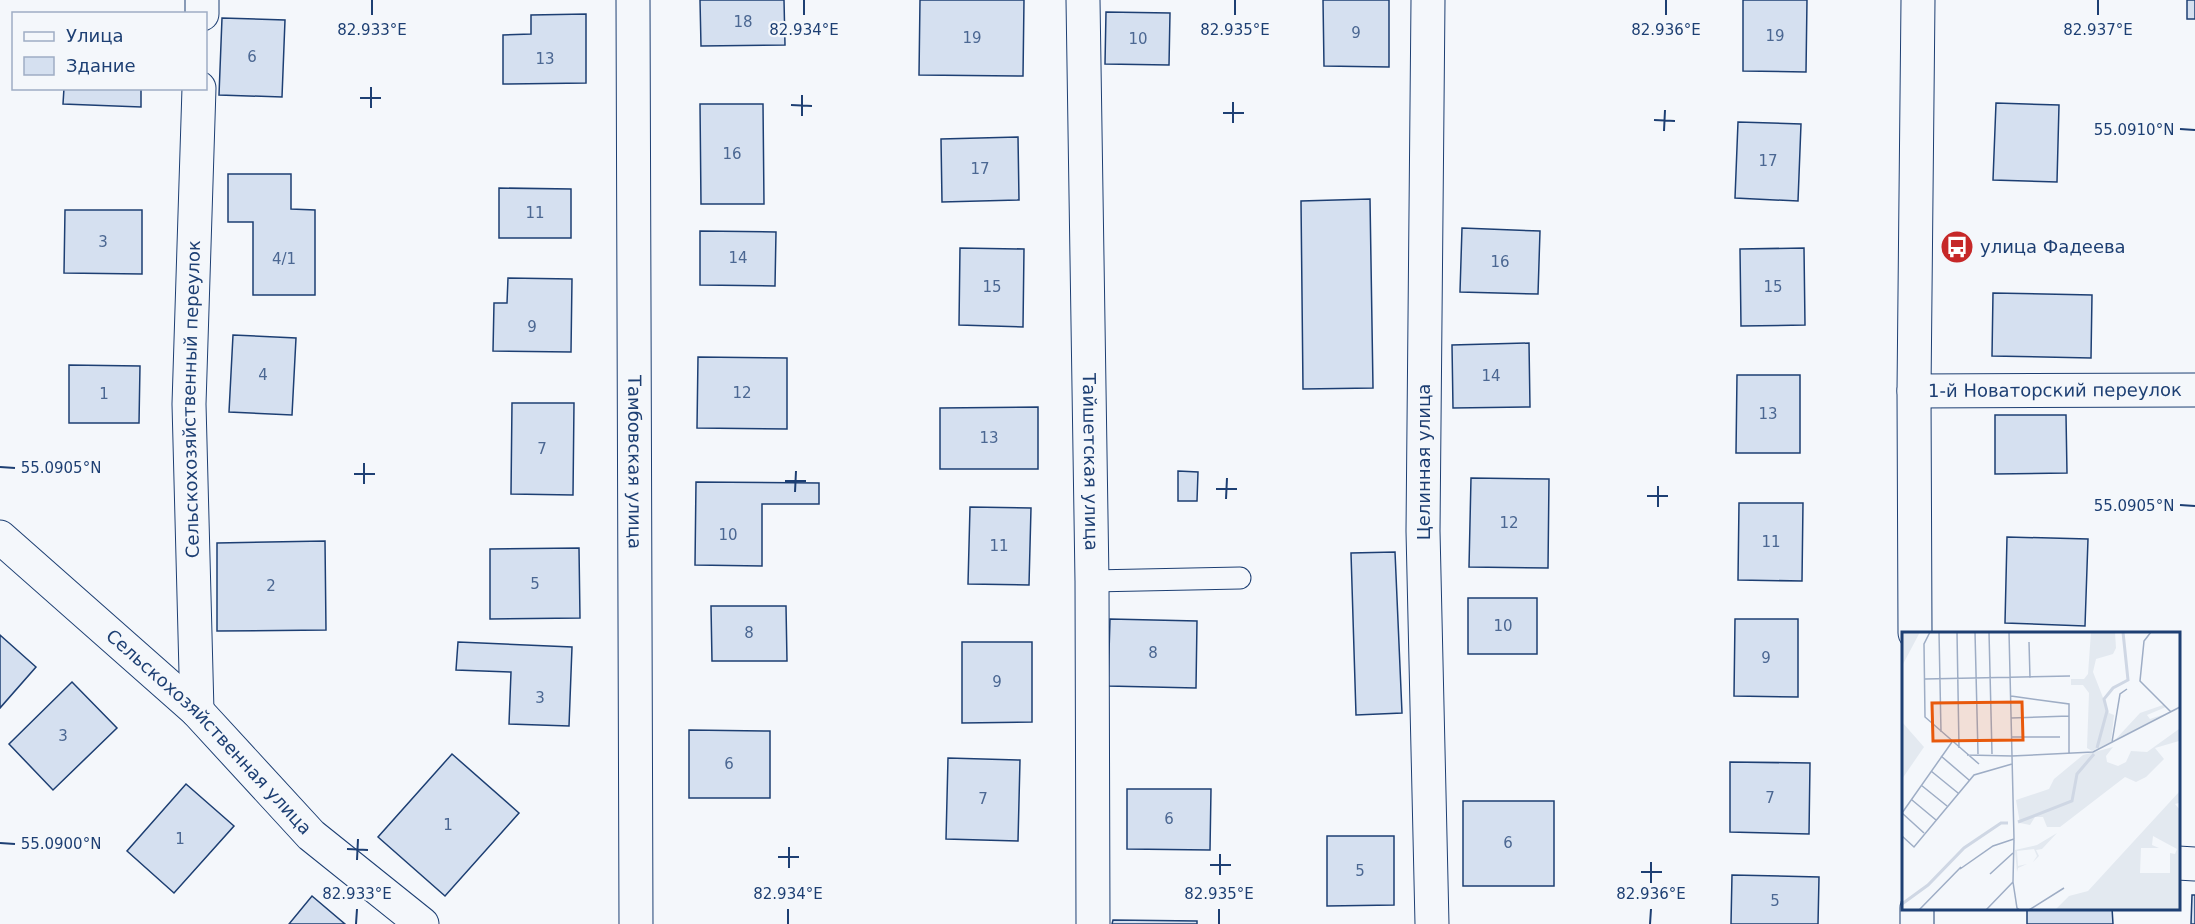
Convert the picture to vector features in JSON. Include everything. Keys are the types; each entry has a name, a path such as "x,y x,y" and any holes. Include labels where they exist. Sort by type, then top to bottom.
{"street":[{"name":"Тамбовская улица","path":"633,0 636,924"},
{"name":"Тайшетская улица","path":"1083,0 1092,581 1093,924"},
{"name":"Целинная улица","path":"1428,0 1423,531 1432,924"},
{"path":"1915,632 1914,391 1918,0"},
{"name":"Сельскохозяйственный переулок","path":"197,711 189,404 199,90"},
{"name":"1-й Новаторский переулок","path":"1914,391 2195,390"},
{"name":"Сельскохозяйственная улица","path":"0,537 197,711 311,835 422,924"},
{"path":"2180,863 2195,864"}],"lane":[{"path":"1092,581 1240,578"}],"building":[{"path":"700,0 784,0 785,45 701,46"},
{"path":"920,0 1024,0 1023,76 919,75"},
{"path":"1323,0 1389,0 1389,67 1324,66"},
{"path":"1743,0 1807,0 1806,72 1743,71"},
{"path":"2187,0 2195,0 2195,19 2187,19"},
{"path":"1106,12 1170,13 1169,65 1105,64"},
{"path":"586,14 586,83 503,84 503,35 531,34 531,15"},
{"path":"222,18 285,20 282,97 219,95"},
{"path":"64,90 141,90 141,107 63,104"},
{"path":"1996,103 2059,105 2057,182 1993,180"},
{"path":"700,104 763,104 764,204 701,204"},
{"path":"1738,122 1801,124 1798,201 1735,198"},
{"path":"1018,137 1019,200 942,202 941,139"},
{"path":"228,174 291,174 291,209 315,210 315,295 253,295 253,222 228,222"},
{"path":"499,188 571,189 571,238 499,238"},
{"path":"1370,199 1373,388 1303,389 1301,201"},
{"path":"65,210 142,210 142,274 64,273"},
{"path":"1462,228 1540,231 1538,294 1460,292"},
{"path":"700,231 776,232 775,286 700,285"},
{"path":"960,248 1024,249 1023,327 959,325"},
{"path":"1804,248 1805,325 1741,326 1740,249"},
{"path":"508,278 572,279 571,352 493,351 494,303 507,303"},
{"path":"1993,293 2092,295 2091,358 1992,356"},
{"path":"233,335 296,338 292,415 229,412"},
{"path":"1529,343 1530,407 1453,408 1452,345"},
{"path":"698,357 787,358 787,429 697,428"},
{"path":"69,365 140,366 139,423 69,423"},
{"path":"1737,375 1800,375 1800,453 1736,453"},
{"path":"512,403 574,403 573,495 511,494"},
{"path":"1038,407 1038,469 940,469 940,408"},
{"path":"1995,415 2066,415 2067,473 1995,474"},
{"path":"1178,471 1198,472 1197,501 1178,501"},
{"path":"1471,478 1549,479 1548,568 1469,567"},
{"path":"696,482 819,483 819,504 762,504 762,566 695,565"},
{"path":"1739,503 1803,503 1802,581 1738,580"},
{"path":"970,507 1031,508 1029,585 968,584"},
{"path":"2007,537 2088,539 2085,626 2005,623"},
{"path":"325,541 326,630 217,631 217,543"},
{"path":"579,548 580,618 490,619 490,549"},
{"path":"1395,552 1402,713 1356,715 1351,553"},
{"path":"1468,598 1537,598 1537,654 1468,654"},
{"path":"711,606 786,606 787,661 712,661"},
{"path":"1110,619 1197,621 1196,688 1108,686"},
{"path":"1735,619 1798,619 1798,697 1734,696"},
{"path":"0,635 36,667 0,708"},
{"path":"458,642 572,647 569,726 509,724 511,672 456,670"},
{"path":"962,642 1032,642 1032,722 962,723"},
{"path":"72,682 117,728 53,790 9,744"},
{"path":"689,730 770,731 770,798 689,798"},
{"path":"452,754 519,813 445,896 378,837"},
{"path":"948,758 1020,760 1018,841 946,839"},
{"path":"1730,762 1810,763 1809,834 1730,832"},
{"path":"186,784 234,826 174,893 127,851"},
{"path":"1127,789 1211,789 1210,850 1127,849"},
{"path":"1463,801 1554,801 1554,886 1463,886"},
{"path":"1327,836 1394,836 1394,905 1327,906"},
{"path":"1732,875 1819,877 1818,924 1731,924"},
{"path":"2192,895 2195,895 2195,924 2191,924"},
{"path":"312,896 345,924 289,924"},
{"path":"2027,909 2112,909 2113,924 2027,924"},
{"path":"1113,920 1197,921 1197,924 1112,924"}],"place":[{"name":"улица Фадеева","path":"1957,247"}]}
